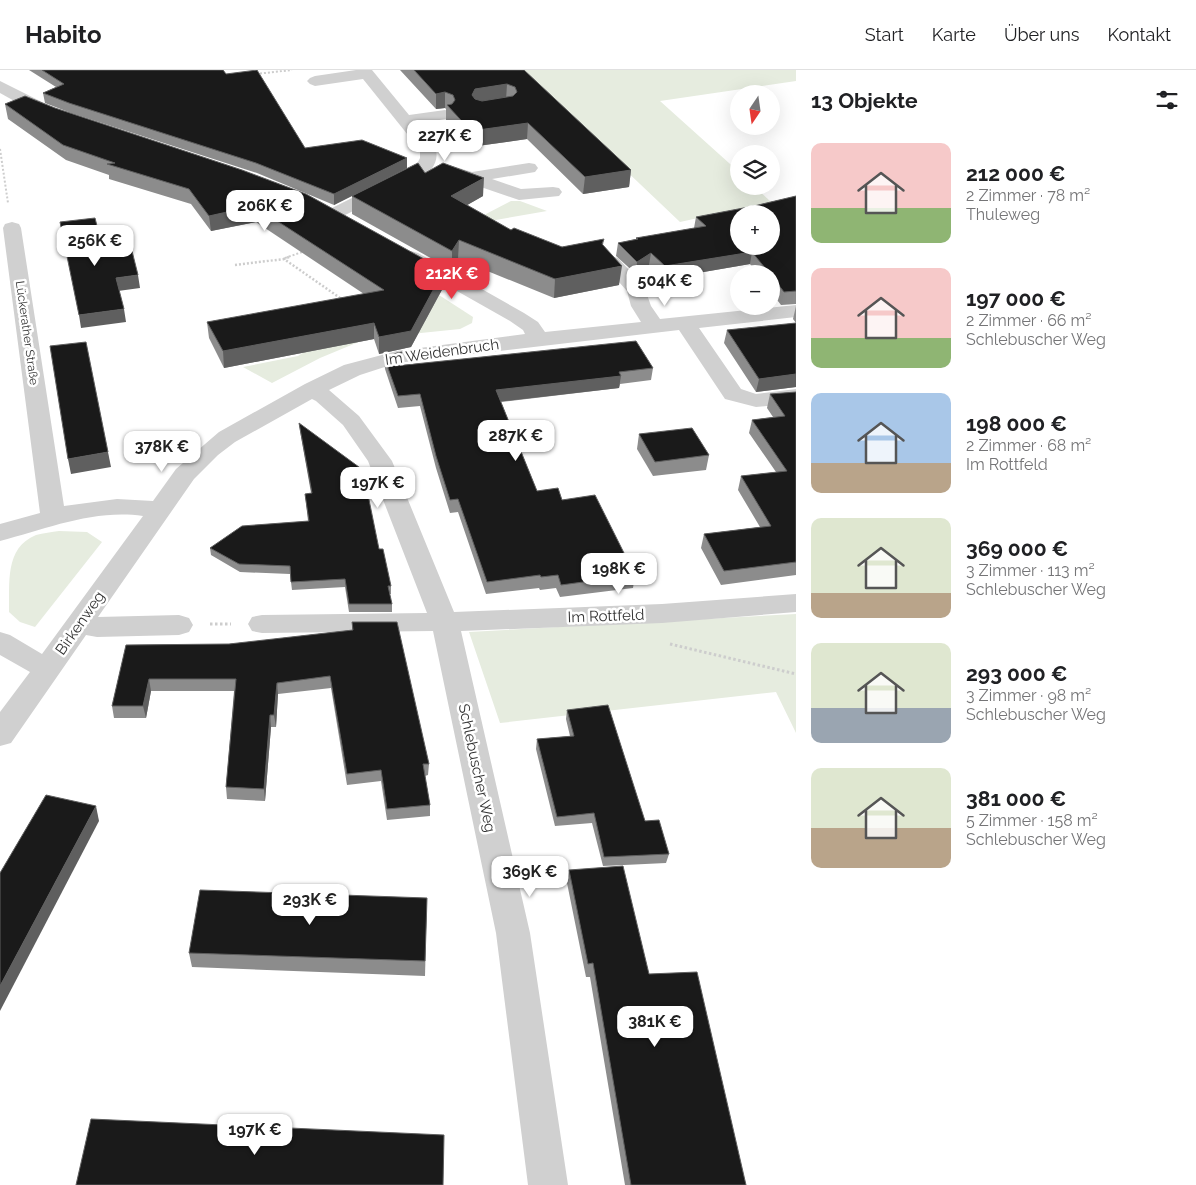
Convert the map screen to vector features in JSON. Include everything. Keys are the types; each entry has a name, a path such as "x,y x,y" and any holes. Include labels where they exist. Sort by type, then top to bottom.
{"street":[{"path":"315,81 366,72 428,149 430,156 428,164 411,176 328,211 355,225"},
{"path":"0,86 35,106 73,121"},
{"path":"0,100 35,106"},
{"path":"405,120 445,115"},
{"path":"428,164 519,195 553,192"},
{"path":"471,178 530,168"},
{"name":"Lückerather Straße","path":"12,228 53,516"},
{"path":"394,247 518,317 530,326 538,339"},
{"path":"611,262 637,290 641,306 654,326"},
{"name":"Im Weidenbruch","path":"159,510 185,474 227,437 313,389 352,370 382,360 538,339 796,311"},
{"path":"685,323 732,394 743,400 755,402 796,396"},
{"name":"Schlebuscher Weg","path":"313,389 326,397 355,422 380,461 445,623 513,933 548,1185"},
{"path":"0,533 53,516 95,508 120,505 159,510"},
{"name":"Birkenweg","path":"0,735 159,510"},
{"name":"Im Rottfeld","path":"262,624 445,623 697,612 796,603"},
{"path":"79,624 97,628 179,625"},
{"path":"0,642 27,659 48,668"}],"path":[{"path":"251,74 295,70"},
{"path":"0,149 12,228"},
{"path":"235,265 272,259 284,260 310,249"},
{"path":"284,260 344,300 341,304"},
{"path":"179,625 262,624"},
{"path":"666,642 796,674"}],"shaded area":[{"path":"520,70 796,70 796,81 769,85 730,85 730,91 660,101 730,164 730,195 764,195 771,202 757,205 730,205 730,211 680,222"},
{"path":"511,201 520,201 547,211 490,221 484,215"},
{"path":"439,295 473,317 472,323 460,329 411,334 420,330"},
{"path":"361,341 320,358 272,383 243,367 298,356 304,352"},
{"path":"59,531 87,532 102,542 35,627 20,622 9,612 11,568 14,558 18,549 36,535"},
{"path":"796,614 796,733 776,692 500,723 469,632"}],"building":[{"path":"42,70 223,70 226,74 257,70 305,148 362,140 407,158 334,194 256,163 43,93 64,84"},
{"path":"414,70 524,70 631,170 585,177 528,123 471,131 447,105 452,104 455,100 453,95 445,92 436,94","holes":["507,84 515,87 517,92 513,96 482,101 475,99 472,95 475,89"]},
{"path":"25,96 55,108 242,170 306,194 444,270 411,331 379,337 374,323 223,351 207,322 384,290 254,206 209,216 189,189 107,164 115,163 63,145 5,104"},
{"path":"418,163 425,173 443,163 484,178 451,196 511,230 514,228 562,247 604,239 602,244 622,266 555,279 459,240 452,251 352,196"},
{"path":"796,196 796,291 784,292 780,287 780,265 763,265 754,255 780,255 780,205 758,205"},
{"path":"730,211 730,255 733,255 665,266 651,253 637,262 618,243 706,226 696,217"},
{"path":"95,218 103,250 131,247 138,275 116,278 124,309 79,315 60,222"},
{"path":"796,323 796,374 759,379 727,330"},
{"path":"636,341 653,368 619,372 621,376 496,390 537,491 558,488 562,500 595,495 635,575 561,585 558,575 541,577 540,575 487,582 458,499 450,500 420,394 398,396 384,357 402,352 395,366"},
{"path":"86,342 108,452 68,459 50,346"},
{"path":"796,392 796,562 724,571 704,534 771,526 741,476 787,471 752,420 785,416 770,394"},
{"path":"299,423 363,470 379,549 383,549 391,586 388,586 392,604 349,604 345,579 291,582 290,566 239,564 210,548 242,526 309,521 305,494 312,493"},
{"path":"692,428 709,455 655,462 639,434"},
{"path":"352,622 397,622 429,764 423,764 430,805 387,809 381,770 347,774 330,676 277,683 274,715 270,715 264,789 226,787 236,679 149,679 143,706 112,706 126,645 229,644 353,630"},
{"path":"608,705 645,821 659,820 669,854 604,857 594,813 557,817 537,739 574,736 567,710"},
{"path":"46,795 96,806 0,986 0,873"},
{"path":"623,866 649,974 697,972 746,1185 631,1185 593,963 588,964 569,870"},
{"path":"200,890 427,898 425,961 189,953"},
{"path":"91,1119 444,1135 443,1185 76,1185"}]}
